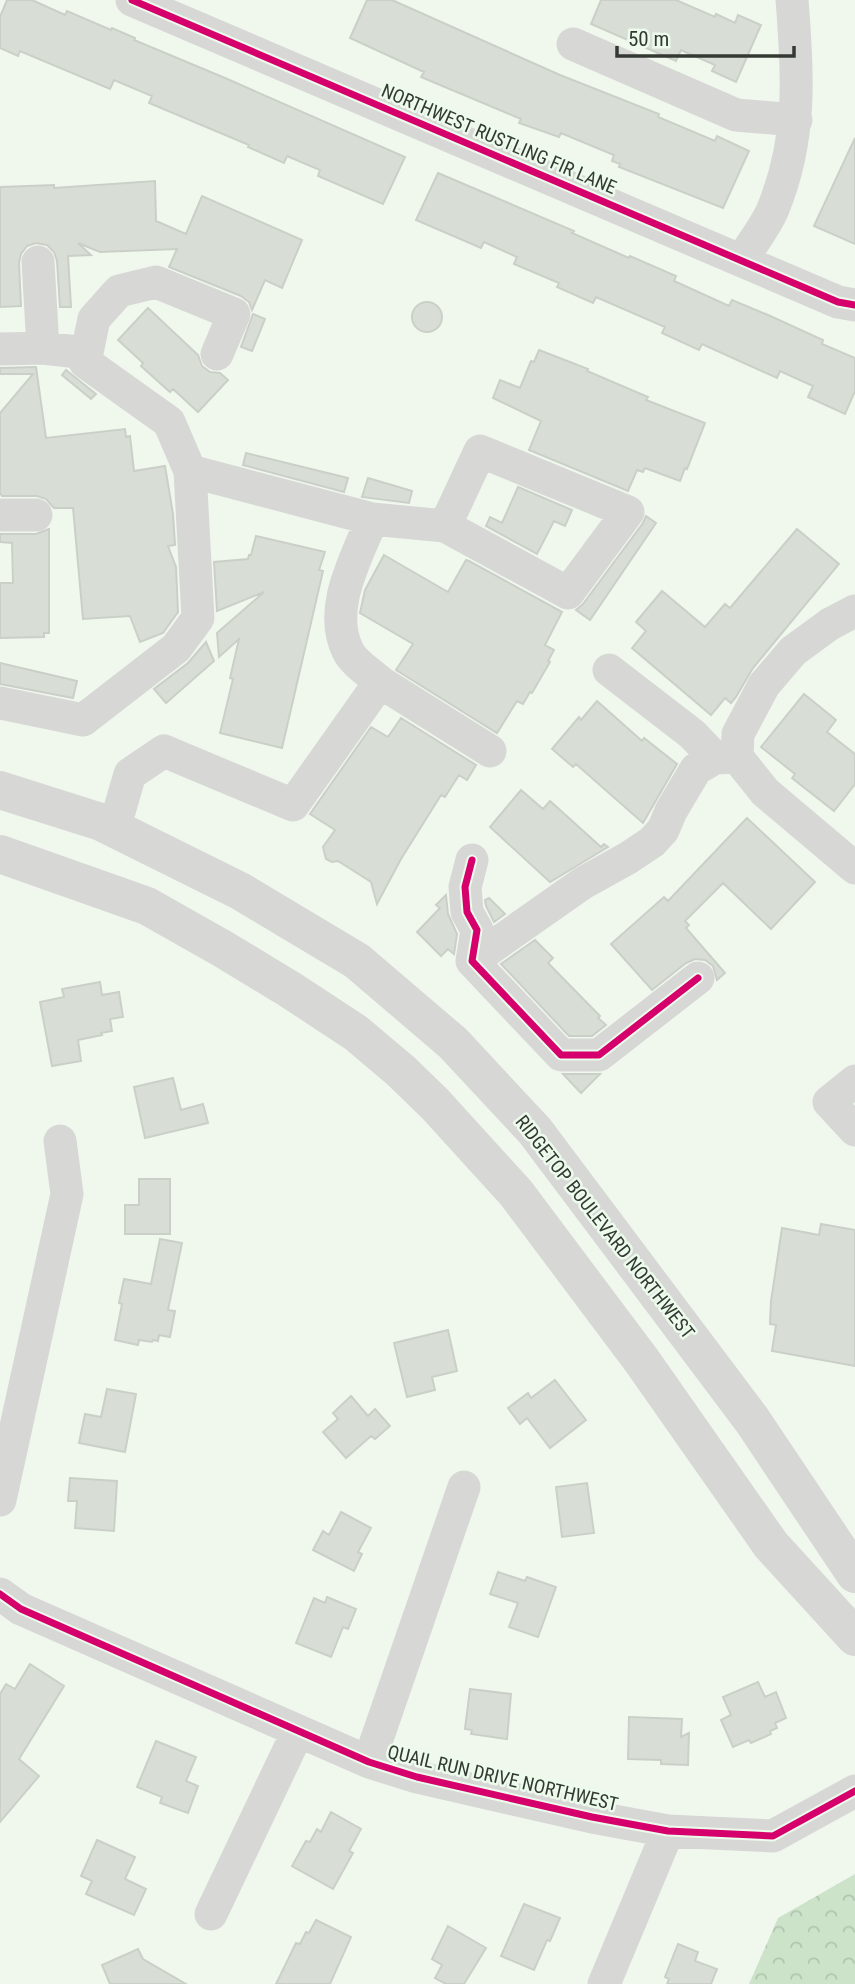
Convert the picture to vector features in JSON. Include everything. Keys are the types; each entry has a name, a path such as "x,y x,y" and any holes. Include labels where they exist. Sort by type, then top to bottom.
{"main road":[{"name":"RIDGETOP BOULEVARD NORTHWEST","path":"0,790 101,822 240,891 357,961 453,1043 535,1131 752,1420 855,1574"},
{"path":"0,854 147,906 223,948 300,996 356,1033 401,1071 435,1104 516,1194 642,1361 771,1545 855,1637"}],"street":[{"name":"NORTHWEST RUSTLING FIR LANE","path":"132,0 838,302 855,305"},
{"path":"742,260 773,210 789,156 796,120 798,66 792,0"},
{"path":"573,44 736,114 796,120"},
{"path":"38,262 43,348"},
{"path":"0,704 83,720 176,648 198,618 190,471 169,422 85,362 94,319 119,291 156,282 234,314 217,354"},
{"path":"0,349 43,348 87,353"},
{"path":"190,471 372,519 445,526 568,593 628,512 480,451 445,526"},
{"path":"0,515 36,515"},
{"path":"372,519 345,586 339,622 348,653 380,682 489,751"},
{"path":"472,961 583,883 652,842 663,830 696,769 726,758 764,685 793,651 830,624 855,611"},
{"path":"609,670 726,758 855,869"},
{"path":"114,829 130,774 164,751 293,805 380,682"},
{"path":"472,860 465,887 467,912 477,930 472,961"},
{"path":"472,961 561,1055 599,1055 698,978"},
{"path":"855,1081 829,1102 855,1130"},
{"path":"0,1500 12,1388 67,1194 60,1141"},
{"path":"369,1762 464,1487"},
{"name":"QUAIL RUN DRIVE NORTHWEST","path":"0,1594 21,1609 298,1731 369,1762 417,1777 668,1831 773,1836 855,1790"},
{"path":"211,1914 298,1731"},
{"path":"754,1834 764,1816 798,1802 855,1764"},
{"path":"604,1984 668,1831"}],"green space":[{"path":"855,1874 855,1984 749,1984 778,1918"}],"building":[{"path":"7,0 32,0 65,15 67,11 111,30 112,28 135,38 134,40 405,157 383,204 318,176 320,170 287,156 284,163 248,147 249,145 149,103 152,96 114,80 110,89 20,51 18,56 0,48 0,17"},
{"path":"367,0 392,0 560,75 659,114 658,117 715,141 717,136 749,151 723,208 619,167 620,164 612,161 614,155 561,133 559,137 519,123 521,119 421,77 424,72 350,38"},
{"path":"601,0 676,0 735,23 738,15 761,25 736,82 712,71 715,65 681,50 676,61 591,24"},
{"path":"855,138 855,244 814,226"},
{"path":"438,173 574,231 572,233 629,258 630,256 676,276 674,281 729,306 732,300 768,315 855,358 855,391 845,414 808,397 813,386 780,371 777,378 702,344 699,350 662,333 665,327 596,297 593,303 557,287 559,283 514,264 517,257 484,242 481,248 416,220"},
{"path":"155,181 156,221 186,234 202,196 302,240 282,288 265,280 252,310 249,302 241,296 169,267 177,249 100,252 78,243 91,255 68,256 71,307 60,307 54,252 47,245 36,243 27,246 21,254 21,306 0,307 0,187 54,185 54,188"},
{"path":"427,302 433,303 441,311 441,323 433,331 427,332 421,331 413,323 412,317 413,311 421,303"},
{"path":"148,308 198,355 202,366 210,372 220,373 228,380 198,412 173,389 170,392 141,366 143,363 118,340"},
{"path":"253,314 265,319 252,351 241,347"},
{"path":"539,350 648,397 646,400 705,423 680,481 645,468 643,472 637,470 628,491 529,450 541,421 493,398 500,380 520,388 531,361 534,362"},
{"path":"36,367 46,438 125,429 126,437 130,436 134,471 165,466 175,545 168,546 176,567 178,612 163,633 140,642 130,616 83,619 73,508 54,508 46,499 37,496 2,496 0,493 0,413 33,374 0,374 0,368"},
{"path":"66,370 96,394 91,399 62,375"},
{"path":"246,453 348,478 344,492 243,465"},
{"path":"368,478 412,491 409,503 362,497"},
{"path":"518,487 572,510 565,526 554,521 537,554 486,526 490,517 502,523"},
{"path":"646,516 656,523 590,620 576,610"},
{"path":"49,529 49,633 44,633 44,637 0,638 0,583 13,583 12,543 0,542 0,534 36,534"},
{"path":"797,529 839,564 753,668 731,703 725,698 711,715 632,648 646,631 636,622 662,591 705,627 725,604 730,608"},
{"path":"256,536 325,552 319,570 323,571 282,748 220,733 239,639 219,657 217,633 264,592 217,611 214,562 248,559"},
{"path":"384,555 448,592 466,560 562,612 545,645 554,650 548,661 550,662 532,693 530,692 523,704 517,701 497,733 396,670 413,644 360,613 365,590"},
{"path":"206,642 214,661 166,703 154,689 188,663"},
{"path":"0,663 77,681 73,698 0,684"},
{"path":"804,694 836,720 827,732 855,754 855,784 834,811 792,778 795,774 761,747"},
{"path":"597,701 642,741 644,738 677,764 643,823 576,764 573,767 552,749 579,717 581,720"},
{"path":"401,718 476,765 467,780 459,775 445,797 441,795 377,904 371,882 338,861 326,859 323,847 335,830 310,814 371,727 388,737"},
{"path":"521,790 543,809 550,801 601,847 604,844 608,847 550,882 490,827"},
{"path":"747,818 815,882 771,929 723,883 685,921 689,925 686,928 725,973 717,980 713,966 705,960 695,959 652,990 611,944 664,897 668,901"},
{"path":"446,895 448,914 457,934 454,954 448,949 441,956 417,932 440,908 436,905"},
{"path":"489,898 505,914 494,922 486,906 485,900"},
{"path":"535,940 553,958 548,963 606,1025 592,1036 569,1036 501,964"},
{"path":"100,982 102,995 119,992 123,1017 110,1019 112,1031 78,1040 81,1061 52,1066 40,1002 64,997 62,989"},
{"path":"563,1074 600,1074 581,1093"},
{"path":"173,1078 181,1110 203,1104 208,1123 145,1138 134,1087"},
{"path":"139,1179 170,1179 170,1234 125,1234 125,1205 139,1205"},
{"path":"821,1224 855,1230 855,1366 772,1351 776,1325 770,1324 771,1301 782,1228 819,1235"},
{"path":"160,1239 182,1243 168,1310 175,1311 170,1337 159,1335 158,1341 152,1342 139,1340 138,1345 115,1340 124,1279 151,1284"},
{"path":"448,1330 457,1371 432,1377 435,1390 407,1397 394,1343"},
{"path":"555,1380 586,1420 550,1448 527,1418 520,1424 508,1408 528,1393 531,1398"},
{"path":"107,1389 136,1394 125,1452 79,1443 85,1414 101,1417"},
{"path":"351,1396 368,1416 375,1409 390,1426 375,1439 371,1436 346,1458 323,1432 338,1419 333,1413"},
{"path":"70,1478 117,1481 114,1531 75,1528 77,1501 68,1501"},
{"path":"587,1483 594,1533 562,1537 556,1487"},
{"path":"341,1512 371,1528 358,1552 362,1554 354,1571 313,1550 323,1531 329,1535"},
{"path":"498,1572 525,1581 527,1577 556,1587 538,1637 509,1627 518,1603 490,1594"},
{"path":"327,1597 356,1609 348,1629 343,1627 331,1657 296,1643 314,1598 325,1603"},
{"path":"30,1664 64,1686 19,1759 39,1776 0,1822 0,1694 6,1684 15,1689"},
{"path":"758,1682 765,1697 776,1692 786,1718 775,1723 777,1728 770,1731 771,1734 733,1747 721,1720 731,1715 723,1697"},
{"path":"470,1689 511,1694 507,1739 471,1734 472,1730 465,1729"},
{"path":"629,1717 682,1719 681,1737 689,1733 688,1765 661,1764 661,1760 628,1759"},
{"path":"156,1741 196,1757 186,1781 198,1786 188,1813 160,1803 162,1797 137,1787"},
{"path":"331,1812 361,1829 349,1851 353,1853 333,1889 292,1866 306,1841 310,1842 317,1829 321,1832"},
{"path":"97,1840 135,1857 125,1879 146,1889 134,1915 86,1894 92,1881 81,1876"},
{"path":"524,1904 560,1918 534,1970 501,1956"},
{"path":"316,1920 351,1937 330,1984 276,1984 296,1943 300,1944"},
{"path":"448,1926 486,1948 464,1984 446,1984 435,1978 442,1965 432,1959"},
{"path":"678,1944 698,1952 695,1961 717,1969 711,1984 667,1984 669,1979 665,1977"},
{"path":"138,1949 143,1959 186,1984 110,1984 102,1965"}],"cycle path":[{"path":"132,0 838,302 855,305"},
{"path":"472,860 465,887 467,912 477,930 472,961 561,1055 599,1055 698,978"},
{"path":"0,1594 21,1609 369,1762 417,1777 592,1817 668,1831 773,1836 855,1791"}]}
